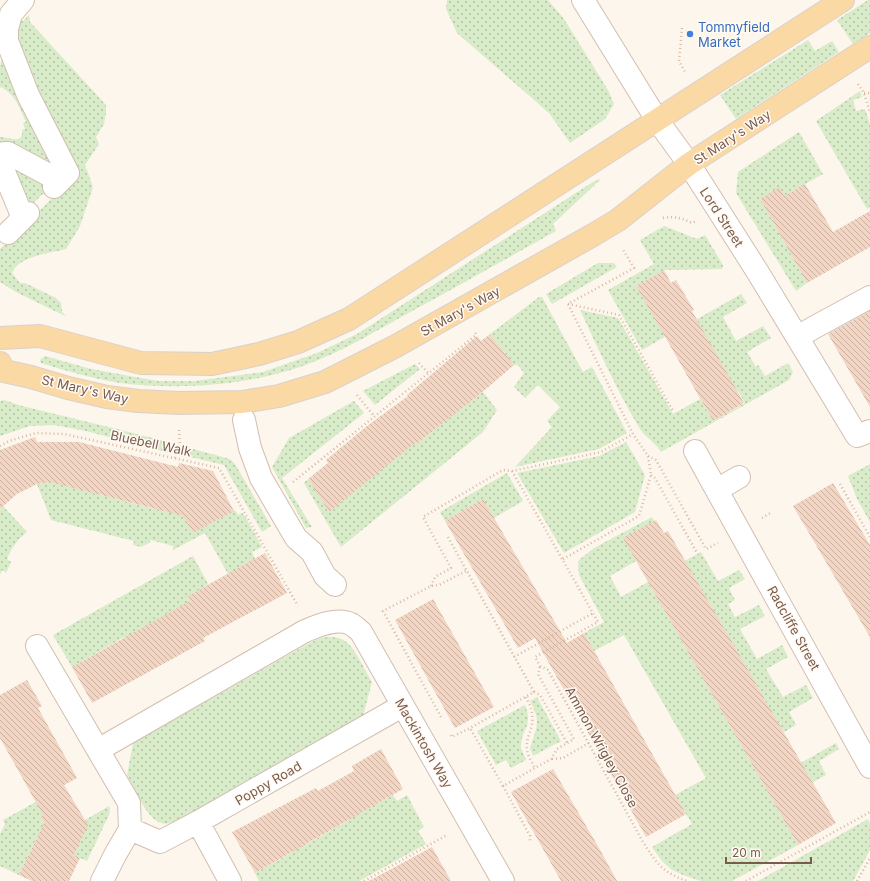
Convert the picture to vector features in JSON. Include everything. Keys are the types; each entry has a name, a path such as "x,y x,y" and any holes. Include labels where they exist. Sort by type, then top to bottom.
{"main road":[{"path":"0,338 40,336 141,363 212,364 259,354 298,342 349,319 489,228 590,165 843,0"},
{"name":"St Mary's Way","path":"0,363 4,371 107,397 138,401 179,403 242,402 279,396 325,382 396,346 573,247 618,220 689,164 870,47"}],"street":[{"name":"Lord Street","path":"583,0 657,120 689,164 757,271 826,385 864,433"},
{"path":"15,221 0,158 4,153 11,154 57,184 68,173 4,47 11,14 18,6"},
{"path":"798,337 870,297"},
{"path":"244,420 250,448 261,478 296,538 312,552 325,576 335,585"},
{"name":"Radcliffe Street","path":"695,451 870,767"},
{"path":"717,490 739,477"},
{"name":"Mackintosh Way","path":"310,629 333,621 350,623 361,632 503,881"},
{"path":"98,750 310,629"},
{"path":"38,646 129,803 130,830 102,881"},
{"name":"Poppy Road","path":"130,830 160,842 402,706"},
{"path":"198,822 230,881"}],"path":[{"path":"682,28 679,61 686,72"},
{"path":"858,84 864,93 870,113"},
{"path":"864,93 870,93"},
{"path":"568,304 634,268 618,241"},
{"path":"568,304 619,315 673,411"},
{"path":"563,559 639,516 650,475 648,456 633,434 568,304"},
{"path":"297,488 293,481 476,335 475,328"},
{"path":"416,358 428,374"},
{"path":"354,391 374,416"},
{"path":"176,458 180,446 179,426"},
{"name":"Bluebell Walk","path":"0,446 9,441 36,433 64,434 219,468 260,538 310,629"},
{"path":"431,586 435,577 451,568 423,517 503,470 512,470 601,452 633,434"},
{"path":"648,456 656,460 706,549 720,542"},
{"path":"512,470 598,622 535,657 540,666 538,674 574,739 557,749 551,759"},
{"path":"650,475 655,478 697,552"},
{"path":"840,484 870,537"},
{"path":"448,537 534,692 540,695 567,743"},
{"path":"445,723 383,611 431,586 439,585 466,570"},
{"path":"514,657 593,613"},
{"name":"Ammon Wrigley Close","path":"540,666 548,670 643,842 658,865 675,877 687,881"},
{"path":"448,730 452,736 470,728 534,692"},
{"path":"526,697 530,704 532,713 532,724 526,746 535,768"},
{"path":"470,728 530,836 530,843"},
{"path":"503,786 551,759 563,758 589,743"},
{"path":"746,881 870,812"},
{"path":"364,881 449,834"},
{"path":"857,881 870,858"}],"green space":[{"path":"447,0 548,0 564,19 608,90 614,104 605,119 570,143 549,113 457,33 446,9"},
{"path":"870,0 870,33 853,44 837,20"},
{"path":"29,15 30,22 106,105 104,124 96,137 99,144 85,165 93,187 80,226 66,249 28,259 15,267 12,273 20,283 25,283 56,298 61,303 62,312 67,317 16,292 0,282 0,249 78,173 71,166 14,36 20,20 23,21"},
{"path":"808,40 815,51 832,41 839,52 736,119 720,95"},
{"path":"3,53 57,171 0,149 0,137 18,139 22,135 22,130 25,129 23,123 26,122 14,98 6,90 1,87 0,88 0,66"},
{"path":"860,91 862,97 853,100 856,111 865,109 870,124 870,207 867,209 816,121"},
{"path":"799,132 823,174 784,196 780,188 760,199 807,283 796,291 736,193 738,172"},
{"path":"6,162 50,187 25,211"},
{"path":"601,179 553,224 556,231 379,330 325,357 297,368 232,383 165,386 120,383 100,379 41,363 40,360 45,356 91,369 158,381 194,381 263,372 317,353 357,334 596,180"},
{"path":"664,226 697,239 705,235 723,265 722,269 664,270 636,286 668,335 642,350 608,290 654,264 640,240"},
{"path":"598,263 614,263 617,267 552,304 546,294"},
{"path":"741,294 747,303 723,317 736,341 763,326 771,338 747,352 756,367 758,365 765,376 788,363 793,372 789,380 661,452 642,432 632,415 608,370 580,310 618,318 673,414 700,399 713,421 745,403 738,391 734,394 692,322"},
{"path":"539,297 542,297 583,372 592,367 627,433 599,449 515,467 552,427 547,421 560,407 538,385 525,398 514,387 524,373 517,364 515,366 490,334"},
{"path":"415,364 420,369 375,405 363,391"},
{"path":"439,373 466,406 483,392 497,410 483,432 341,547 304,483 308,479 329,512 353,492 390,413 416,444 454,414"},
{"path":"4,400 22,406 172,443 170,453 86,431 54,425 30,426 0,436 0,401"},
{"path":"354,401 364,413 282,478 312,527 306,528 272,467 289,438"},
{"path":"58,442 79,449 93,493 154,509 164,471 182,513 193,533 235,510 238,515 243,513 262,547 252,552 255,559 228,574 205,533 173,550 173,546 151,540 149,543 141,547 133,545 134,541 51,520 37,484 61,480"},
{"path":"626,442 645,475 635,512 564,553 517,473 599,456"},
{"path":"186,447 230,459 235,464 271,526 262,532 224,465 182,455"},
{"path":"870,464 870,522 857,499 848,476"},
{"path":"507,473 523,501 494,518 483,499 445,521 440,512"},
{"path":"3,506 27,532 11,551 7,559 11,562 6,573 2,570 0,575 0,510"},
{"path":"652,517 654,521 636,561 610,576 621,597 648,582 798,845 732,881 701,881 683,875 672,870 661,860 652,847 692,824 675,795 706,778 624,635 594,651 584,633 604,622 579,575 579,560 594,548"},
{"path":"701,552 718,581 739,570 745,579 729,588 735,600 728,604 735,617 759,605 765,616 740,629 757,659 782,645 788,657 766,669 783,697 806,685 813,698 789,712 796,725 784,732 779,724 774,726 757,695 761,692 756,684 745,674 749,671 744,663 734,655 738,652 732,643 728,645 726,631 720,622 716,624 710,614 714,611 709,602 704,604 697,581 691,572 687,574 681,563"},
{"path":"193,556 208,584 188,597 207,631 142,670 124,637 72,667 53,635"},
{"path":"327,637 341,639 349,645 357,655 372,682 363,716 177,821 164,823 154,819 145,808 127,775 133,743 317,639"},
{"path":"537,697 561,741 533,756 530,749 536,730 537,720 534,708 530,701"},
{"path":"525,705 528,719 522,736 521,748 526,760 511,768 506,760 496,765 477,731"},
{"path":"836,743 839,749 819,761 826,775 813,782 808,774 803,776 797,765"},
{"path":"330,787 362,812 393,795 397,801 407,795 424,827 418,831 426,844 359,881 259,881 255,873 293,852 275,818 288,810 307,844 349,820"},
{"path":"61,788 68,801 40,817 47,829 37,837 19,875 0,866 0,834 5,824 3,820"},
{"path":"109,806 109,815 87,861 74,855 85,820"},
{"path":"868,819 870,824 870,850 853,881 758,881"}],"building":[{"path":"805,184 833,232 870,211 870,247 807,283 760,199 780,187 784,196"},
{"path":"664,270 671,283 676,280 694,310 692,311 744,403 713,421 636,286"},
{"path":"870,311 870,407 828,334"},
{"path":"490,334 514,365 466,406 416,444 415,443 329,512 308,479 328,463 326,460 367,426 408,396 407,395 477,336 481,341"},
{"path":"35,437 37,442 79,442 178,467 179,463 213,471 234,511 193,533 183,516 50,482 37,484 17,494 0,509 0,450"},
{"path":"833,483 870,545 870,637 793,506"},
{"path":"483,499 567,643 584,633 686,814 646,837 535,638 518,648 445,521"},
{"path":"656,520 664,533 668,531 836,823 798,845 623,538"},
{"path":"265,553 287,593 203,638 205,641 92,703 72,667 190,601 188,596"},
{"path":"433,599 494,707 455,728 395,620"},
{"path":"27,680 42,706 38,708 77,778 64,785 88,825 74,855 80,858 69,881 32,881 19,875 44,823 40,817 43,815 0,738 0,695"},
{"path":"381,749 403,789 255,873 232,832 316,788 318,791 354,771 352,766"},
{"path":"553,769 617,881 561,881 511,792"},
{"path":"432,847 451,881 369,881"}],"place":[{"name":"Tommyfield Market","path":"690,34"}]}
